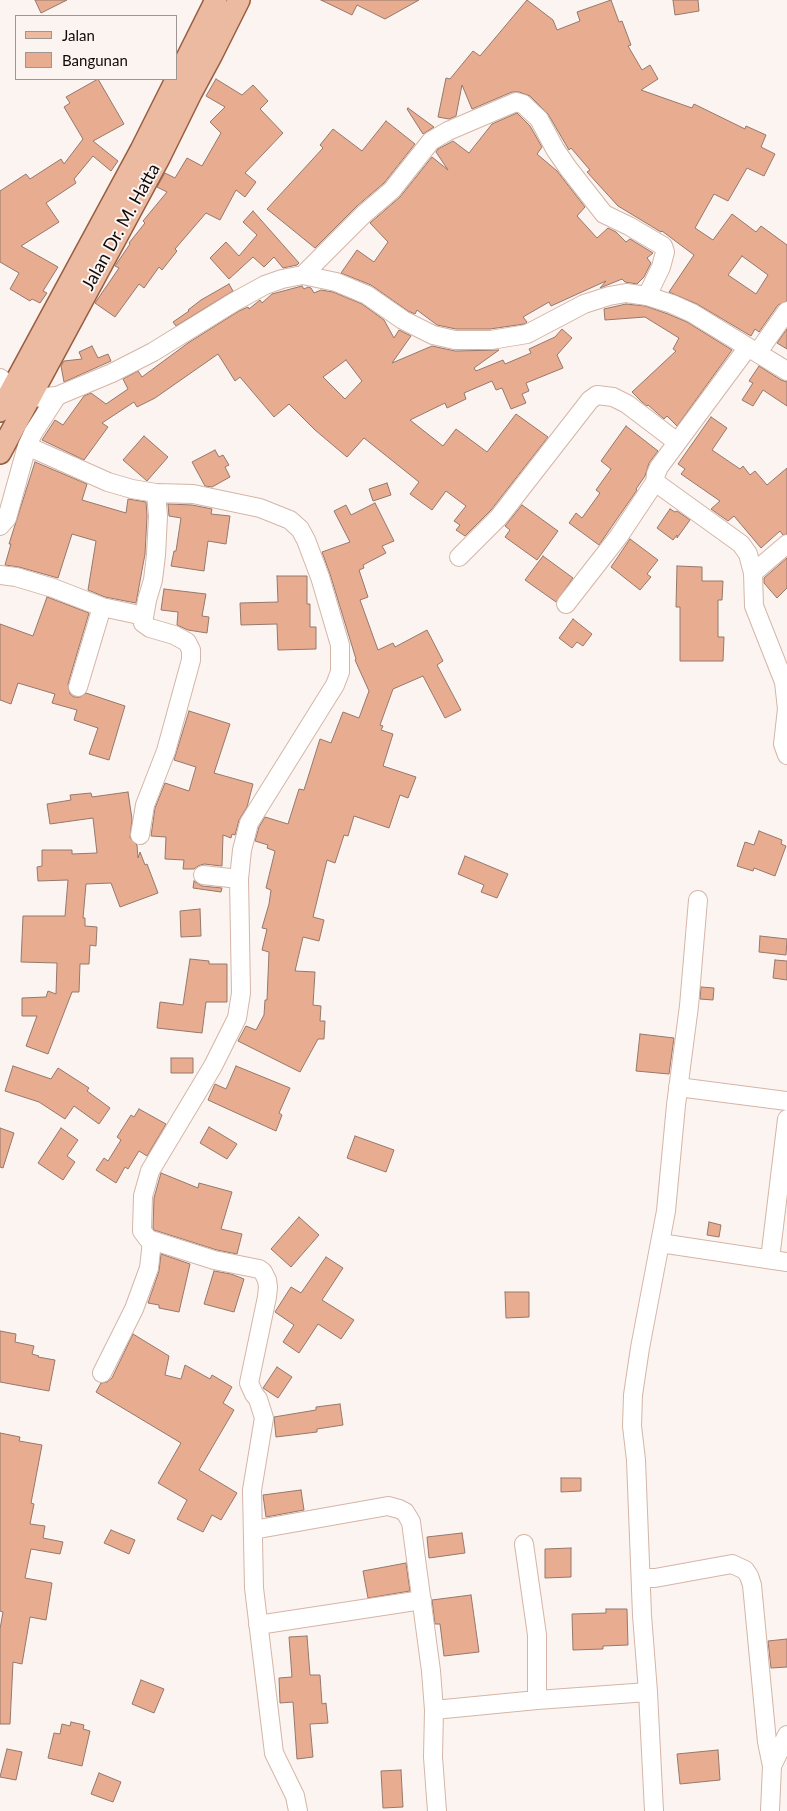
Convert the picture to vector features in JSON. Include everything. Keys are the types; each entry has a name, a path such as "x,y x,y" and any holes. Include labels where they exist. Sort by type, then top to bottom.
{"main road":[{"name":"Jalan Dr. M. Hatta","path":"178,76 216,0"},
{"name":"Jalan Dr. M. Hatta","path":"0,453 14,388 82,297 158,158 239,0"},
{"name":"Jalan Dr. M. Hatta","path":"0,411 141,150 176,80"}],"street":[{"path":"303,275 364,214 392,190 431,141 448,131 516,102 523,104 539,119 555,149 568,168 604,214 663,246 665,252 661,267 648,296"},
{"path":"14,388 57,396 112,373 153,352 234,302 265,286 282,279 303,275 336,282 367,295 403,320 433,335 455,340 491,340 527,334 584,304 608,296 626,293 648,296 692,313 787,371"},
{"path":"566,604 619,536 655,482 659,467 753,349 787,311"},
{"path":"459,556 499,517 590,400 597,395 613,397 627,404 678,442"},
{"path":"0,526 7,518 27,446 33,433 57,396"},
{"path":"27,446 108,482 132,489 156,493 193,494 260,508 290,520 300,529 306,540 320,577 340,645 340,672 335,685 249,823 242,850 239,879 241,993 237,1018 213,1066 150,1171 143,1196 142,1231 152,1241 214,1260 259,1269 267,1280 268,1288 249,1383 258,1399 264,1418 252,1490 254,1588 274,1753 295,1796 298,1811"},
{"path":"655,482 741,544 748,554 753,573 754,606 784,682 787,709 784,744 787,755"},
{"path":"140,835 144,805 166,751 191,660 191,650 187,642 174,635 150,628 144,623 156,555 158,516 156,493"},
{"path":"753,573 787,544"},
{"path":"0,575 16,577 53,588 102,607 144,616"},
{"path":"78,687 102,607"},
{"path":"203,875 239,879"},
{"path":"654,1811 642,1615 636,1460 632,1426 633,1395 666,1211 678,1088 689,1006 698,900"},
{"path":"678,1088 787,1101"},
{"path":"660,1243 778,1260 787,1119"},
{"path":"102,1373 134,1309 149,1268 152,1241"},
{"path":"253,1530 388,1506 399,1508 405,1512 411,1522 431,1671 434,1710 433,1757 438,1811"},
{"path":"524,1544 537,1635 537,1700"},
{"path":"641,1578 655,1578 732,1564 745,1570 749,1576 752,1585 767,1742 772,1766 770,1811"},
{"path":"258,1625 422,1600"},
{"path":"434,1710 648,1692"},
{"path":"772,1766 787,1735"}],"building":[{"path":"35,0 67,0 41,13"},
{"path":"321,0 419,0 385,19 357,5 352,15"},
{"path":"527,0 553,20 557,30 580,21 577,12 611,0 619,22 622,21 631,45 628,46 642,70 650,65 658,79 641,90 692,108 694,104 745,129 746,126 766,135 761,147 775,154 764,176 747,168 728,201 714,194 695,228 713,240 732,214 756,232 761,226 787,245 787,301 778,305 759,332 755,329 751,336 697,304 669,292 694,255 662,231 618,206 587,172 590,170 571,148 569,150 548,114 530,96 519,92 512,92 472,109 462,85 456,116 449,119 438,117 446,78 450,79 473,51 480,56","holes":["742,256 768,275 756,294 728,275"]},
{"path":"673,0 698,0 699,11 675,15"},
{"path":"216,79 242,95 253,85 268,101 260,109 283,133 245,173 256,182 245,197 236,190 220,220 206,213 175,249 177,251 162,270 159,267 144,288 139,284 115,317 95,303 119,268 115,266 129,243 145,223 143,221 167,192 157,187 165,173 175,178 187,158 202,166 221,133 210,122 225,107 206,96"},
{"path":"99,80 124,124 93,141 118,161 111,171 93,156 74,179 76,183 46,203 59,222 21,246 58,267 43,291 47,293 40,303 32,299 30,301 10,289 19,273 0,262 0,191 26,174 30,179 61,159 64,164 83,139 64,107 70,103 66,97"},
{"path":"408,108 434,127 423,134"},
{"path":"517,113 530,126 542,147 537,154 557,171 585,207 577,216 597,238 608,228 616,232 626,242 630,239 653,253 647,258 651,263 644,277 637,284 625,282 622,279 600,288 606,281 551,306 549,302 523,317 527,322 524,324 490,329 456,329 437,325 417,310 415,314 408,311 371,285 341,273 357,250 374,262 388,242 370,223 400,197 432,157 448,170 436,152 438,149 453,141 469,153 492,124"},
{"path":"386,121 415,144 384,183 357,206 315,248 267,209 323,148 320,145 333,129 362,151"},
{"path":"253,211 299,263 283,268 274,257 264,267 253,257 229,279 210,258 226,242 239,256 257,235 243,222"},
{"path":"229,284 233,291 176,326 173,322 201,300"},
{"path":"302,286 304,289 311,288 314,293 321,290 333,292 362,304 384,320 394,338 399,330 411,336 392,363 432,346 455,351 499,350 474,368 476,371 503,360 505,364 531,353 529,349 555,337 562,329 572,338 557,355 563,368 526,383 529,391 522,394 526,403 511,409 502,388 496,390 492,381 464,393 466,399 447,408 445,403 410,420 443,446 456,429 487,452 516,414 548,437 491,510 465,536 456,530 460,525 454,521 466,506 446,491 432,510 410,494 419,482 364,438 347,457 315,430 289,404 274,417 240,377 235,381 218,354 155,398 137,407 134,402 102,423 108,427 84,460 42,440 55,420 63,425 84,396 91,393 106,404 128,389 123,379 138,371 142,377 188,343 239,311 248,307 249,309 260,300 262,303 272,294","holes":["346,360 362,381 345,399 323,377"]},
{"path":"626,304 645,306 687,322 732,350 677,426 667,416 664,419 632,392 676,351 673,349 679,338 645,317 605,320 604,309"},
{"path":"787,329 787,349 777,343"},
{"path":"92,346 98,358 108,354 111,361 64,382 61,366 64,361 82,359 79,352"},
{"path":"759,366 787,382 787,406 763,390 753,406 742,400 753,383 749,381"},
{"path":"711,417 727,428 712,450 740,469 743,466 750,475 755,471 767,485 787,468 787,534 783,535 780,531 761,548 734,516 728,521 711,509 720,501 681,474 685,469 678,464"},
{"path":"626,426 658,451 649,463 645,476 637,490 599,545 569,523 576,513 582,518 600,493 596,490 611,469 601,461"},
{"path":"144,436 168,457 147,481 123,460"},
{"path":"215,450 219,457 223,455 229,465 225,467 230,477 212,487 205,486 192,462"},
{"path":"35,462 87,484 82,500 126,513 128,499 146,502 145,554 136,603 105,597 88,590 96,541 72,534 58,578 5,565 11,544 9,544"},
{"path":"387,483 391,495 373,501 369,489"},
{"path":"375,503 394,541 382,546 386,553 363,565 364,568 359,570 368,597 360,600 378,650 393,643 395,647 427,630 443,661 437,665 461,710 445,718 423,676 393,689 380,725 383,726 381,730 393,734 383,766 416,777 408,798 400,795 389,828 354,816 348,836 344,835 335,863 327,860 313,917 324,920 319,941 303,937 295,971 315,972 313,1005 321,1006 320,1021 325,1021 324,1039 318,1039 300,1072 238,1041 246,1026 256,1030 264,1015 265,1000 267,1000 269,952 262,950 267,929 262,928 269,904 271,890 266,888 275,851 267,848 268,845 255,841 259,827 265,817 288,824 299,789 304,790 320,739 331,743 343,712 359,718 369,691 355,660 322,552 350,542 334,511 346,505 351,515"},
{"path":"168,504 192,505 212,509 211,514 230,516 226,544 208,541 204,571 171,566 174,551 176,551 181,518 169,516"},
{"path":"522,505 558,531 537,560 505,537 510,530 505,526"},
{"path":"670,509 675,512 677,511 690,520 677,538 677,535 673,540 657,528"},
{"path":"630,539 658,560 647,574 651,577 640,590 611,567"},
{"path":"543,556 573,578 556,602 525,580"},
{"path":"787,558 787,588 777,598 764,583 764,578"},
{"path":"677,566 702,567 702,581 723,581 722,600 718,600 718,637 724,637 723,661 680,661 680,607 676,607"},
{"path":"277,576 307,576 307,604 310,604 310,627 316,627 316,649 278,650 277,624 241,625 240,603 278,602"},
{"path":"164,589 206,594 202,616 209,617 207,633 188,630 177,625 178,612 161,610"},
{"path":"47,597 89,613 68,684 70,694 74,697 80,697 86,693 125,706 109,760 89,754 98,728 74,720 77,710 52,703 55,694 18,683 11,704 0,700 0,624 33,636"},
{"path":"573,619 592,634 583,646 577,642 572,648 559,638"},
{"path":"189,711 230,724 214,773 253,784 247,807 239,820 235,835 232,834 231,838 223,835 222,866 204,864 194,869 183,869 184,860 165,859 166,837 151,836 155,808 165,783 189,791 196,767 174,760"},
{"path":"128,792 132,819 130,838 137,845 138,858 140,852 145,865 147,864 158,893 120,907 111,883 86,884 83,918 85,918 85,926 97,927 96,946 90,945 89,964 80,964 79,992 72,992 48,1054 26,1046 37,1016 22,1016 22,998 46,997 48,991 56,994 57,963 21,962 23,916 65,916 68,880 38,881 37,867 42,866 42,850 72,850 72,854 97,853 93,818 50,824 47,804 71,800 70,795 91,793 92,797"},
{"path":"759,831 782,840 781,844 786,846 775,876 754,868 753,871 737,866 745,842 754,845"},
{"path":"465,856 508,874 497,898 481,892 484,885 458,874"},
{"path":"194,881 202,886 222,888 221,892 193,888"},
{"path":"200,909 201,936 181,937 180,911"},
{"path":"760,936 787,939 786,955 759,952"},
{"path":"190,959 209,961 209,964 227,964 227,1002 206,1002 202,1033 157,1028 160,1002 183,1005"},
{"path":"775,960 787,961 787,980 773,978"},
{"path":"701,987 714,988 713,1000 700,999"},
{"path":"640,1034 674,1038 669,1074 636,1071"},
{"path":"171,1058 193,1058 193,1073 171,1073"},
{"path":"13,1066 51,1079 58,1068 89,1088 87,1091 110,1108 99,1124 74,1106 65,1119 39,1102 5,1091"},
{"path":"236,1066 290,1088 279,1113 282,1115 276,1131 208,1100 215,1084 226,1089"},
{"path":"139,1109 166,1124 147,1156 139,1151 128,1169 125,1167 116,1183 96,1170 104,1158 108,1161 121,1140 117,1137 131,1115 134,1117"},
{"path":"209,1127 237,1144 227,1159 200,1143"},
{"path":"0,1128 14,1133 3,1168 0,1167"},
{"path":"61,1128 78,1140 67,1156 75,1162 63,1180 38,1163"},
{"path":"355,1136 394,1150 386,1172 347,1158"},
{"path":"161,1173 198,1188 199,1183 232,1192 221,1229 242,1234 237,1254 217,1250 154,1230 154,1198"},
{"path":"299,1217 319,1235 291,1267 271,1249"},
{"path":"709,1222 721,1225 719,1237 707,1235"},
{"path":"161,1254 190,1264 179,1312 159,1308 159,1305 148,1303 159,1271"},
{"path":"326,1257 343,1268 322,1300 354,1320 341,1339 318,1324 299,1353 283,1342 294,1325 275,1312 291,1287 301,1293"},
{"path":"214,1271 244,1279 234,1312 204,1304"},
{"path":"505,1292 529,1292 529,1317 506,1318"},
{"path":"0,1331 16,1334 15,1342 34,1346 32,1354 55,1360 49,1391 0,1382"},
{"path":"133,1334 169,1356 165,1375 181,1379 185,1365 210,1379 212,1375 232,1387 223,1403 234,1410 199,1470 237,1493 221,1520 212,1515 203,1532 177,1519 187,1500 158,1483 181,1443 96,1392 101,1383 107,1382 112,1378"},
{"path":"277,1367 292,1377 278,1398 263,1388"},
{"path":"340,1404 343,1425 317,1429 317,1432 276,1437 274,1417 316,1410 316,1407"},
{"path":"0,1433 20,1437 19,1441 42,1445 31,1503 34,1504 30,1524 45,1526 43,1538 63,1542 60,1554 31,1549 25,1578 52,1583 46,1620 30,1617 22,1664 13,1662 10,1724 0,1724 0,1629 3,1612 0,1611"},
{"path":"561,1478 581,1478 581,1491 561,1492"},
{"path":"301,1490 304,1510 266,1517 263,1495"},
{"path":"111,1530 135,1540 129,1554 104,1543"},
{"path":"462,1533 465,1553 429,1558 427,1537"},
{"path":"571,1548 571,1577 545,1578 545,1549"},
{"path":"406,1563 410,1591 368,1598 363,1571"},
{"path":"471,1595 479,1652 444,1656 440,1624 435,1624 432,1600"},
{"path":"606,1609 627,1609 628,1645 603,1646 603,1649 573,1650 572,1614 606,1613"},
{"path":"307,1636 310,1675 320,1675 322,1704 326,1703 328,1723 310,1724 313,1757 297,1759 293,1702 280,1703 279,1678 292,1677 289,1637"},
{"path":"787,1639 787,1667 771,1668 768,1641"},
{"path":"141,1680 164,1689 154,1713 132,1704"},
{"path":"71,1722 84,1725 83,1729 90,1731 82,1766 48,1758 54,1733 60,1734 62,1724 70,1726"},
{"path":"7,1749 22,1752 16,1780 0,1777"},
{"path":"718,1750 720,1780 680,1784 677,1754"},
{"path":"401,1770 403,1807 383,1808 381,1771"},
{"path":"99,1773 121,1782 113,1802 91,1794"}]}
